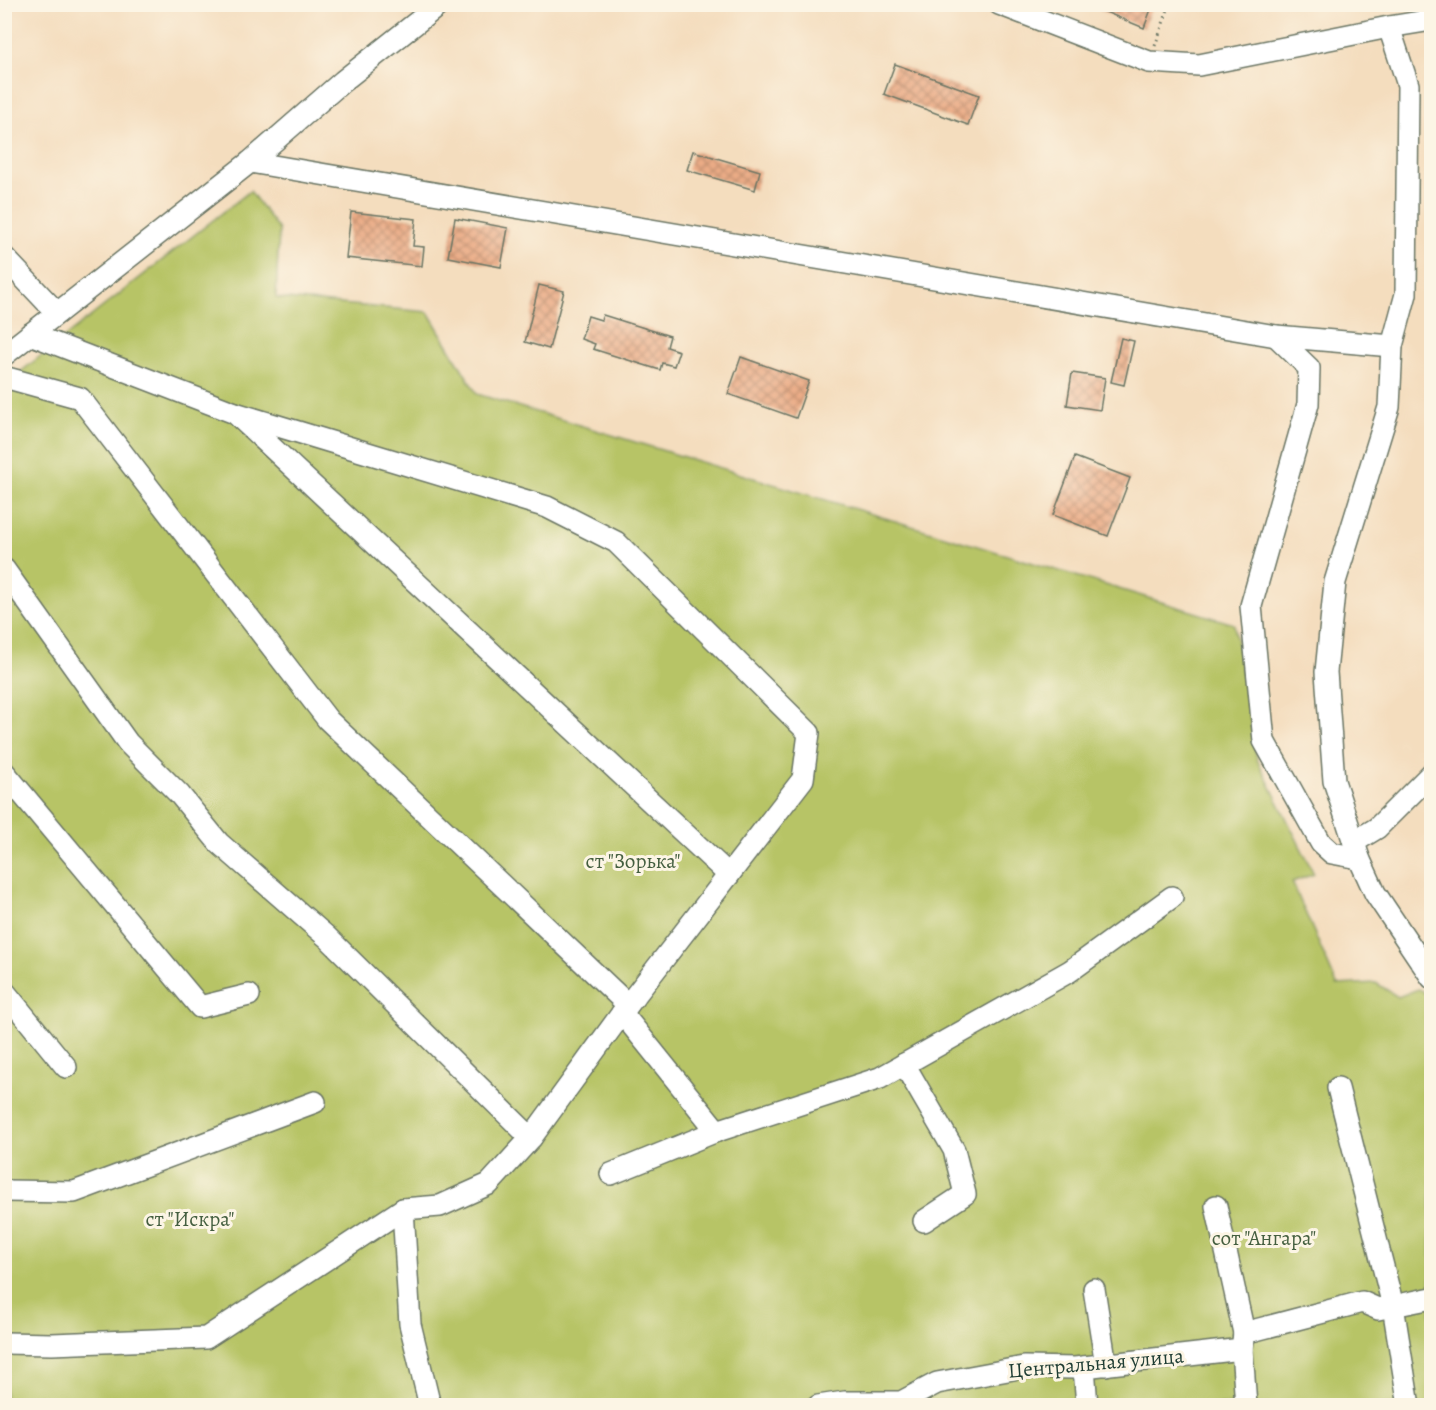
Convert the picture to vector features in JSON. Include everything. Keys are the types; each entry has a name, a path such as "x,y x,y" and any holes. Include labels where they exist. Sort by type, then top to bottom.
{"street":[{"path":"4,355 250,162 343,81 440,4"},
{"path":"999,4 1149,62 1199,65 1431,20"},
{"path":"1389,27 1408,85 1406,294 1392,346 1389,407 1335,582 1326,672 1334,781 1357,850 1375,893 1431,978"},
{"path":"250,162 1276,336 1392,346"},
{"path":"4,257 57,313"},
{"path":"4,1343 52,1344 206,1338 404,1209 440,1206 489,1185 531,1138 625,1009 803,779 809,734 616,542 547,507 235,413 30,334"},
{"path":"1276,336 1309,369 1308,404 1251,606 1264,741 1321,843 1332,853 1357,850 1431,773"},
{"path":"4,377 80,398 328,720 625,1009 717,1131"},
{"path":"235,413 729,875"},
{"path":"4,569 128,743 180,795 219,843 327,938 531,1138"},
{"path":"4,772 200,1007 249,995"},
{"path":"611,1174 717,1131 879,1078 1071,970 1172,897"},
{"path":"4,991 66,1067"},
{"path":"904,1064 954,1150 965,1194 924,1221"},
{"path":"1338,1088 1393,1306 1409,1406"},
{"path":"4,1191 74,1192 315,1102"},
{"path":"1216,1206 1243,1341 1246,1406"},
{"path":"404,1209 410,1324 430,1406"},
{"path":"1094,1289 1106,1365"},
{"name":"Центральная улица","path":"818,1406 845,1402 916,1400 937,1383 1024,1367 1106,1365 1243,1341 1362,1302 1378,1309 1431,1298"},
{"path":"1084,1367 1087,1406"}],"path":[{"path":"1149,62 1170,4"}],"green space":[{"name":"ст \"Зорька\"","path":"250,191 279,230 276,298 428,312 477,394 1234,624 1257,759 1314,874 1292,882 1337,985 1376,983 1398,997 1418,989 1431,996 1431,1405 5,1406 5,384"}],"building":[{"path":"1086,4 1153,4 1144,28"},
{"path":"895,64 979,95 968,125 884,94"},
{"path":"693,151 760,171 755,190 687,170"},
{"path":"351,212 416,219 413,246 424,247 422,266 346,258"},
{"path":"455,218 508,228 501,267 448,257"},
{"path":"539,285 564,291 549,349 525,342"},
{"path":"603,315 670,336 667,347 679,351 674,366 662,363 660,370 593,349 595,344 581,339 588,316 601,320"},
{"path":"1121,338 1134,341 1124,385 1111,382"},
{"path":"741,357 809,381 796,418 728,394"},
{"path":"1072,373 1105,378 1100,410 1067,405"},
{"path":"1075,457 1130,478 1108,536 1053,515"}],"park label":[{"name":"ст \"Искра\"","path":"190,1219"},
{"name":"сот \"Ангара\"","path":"1264,1238"}]}
